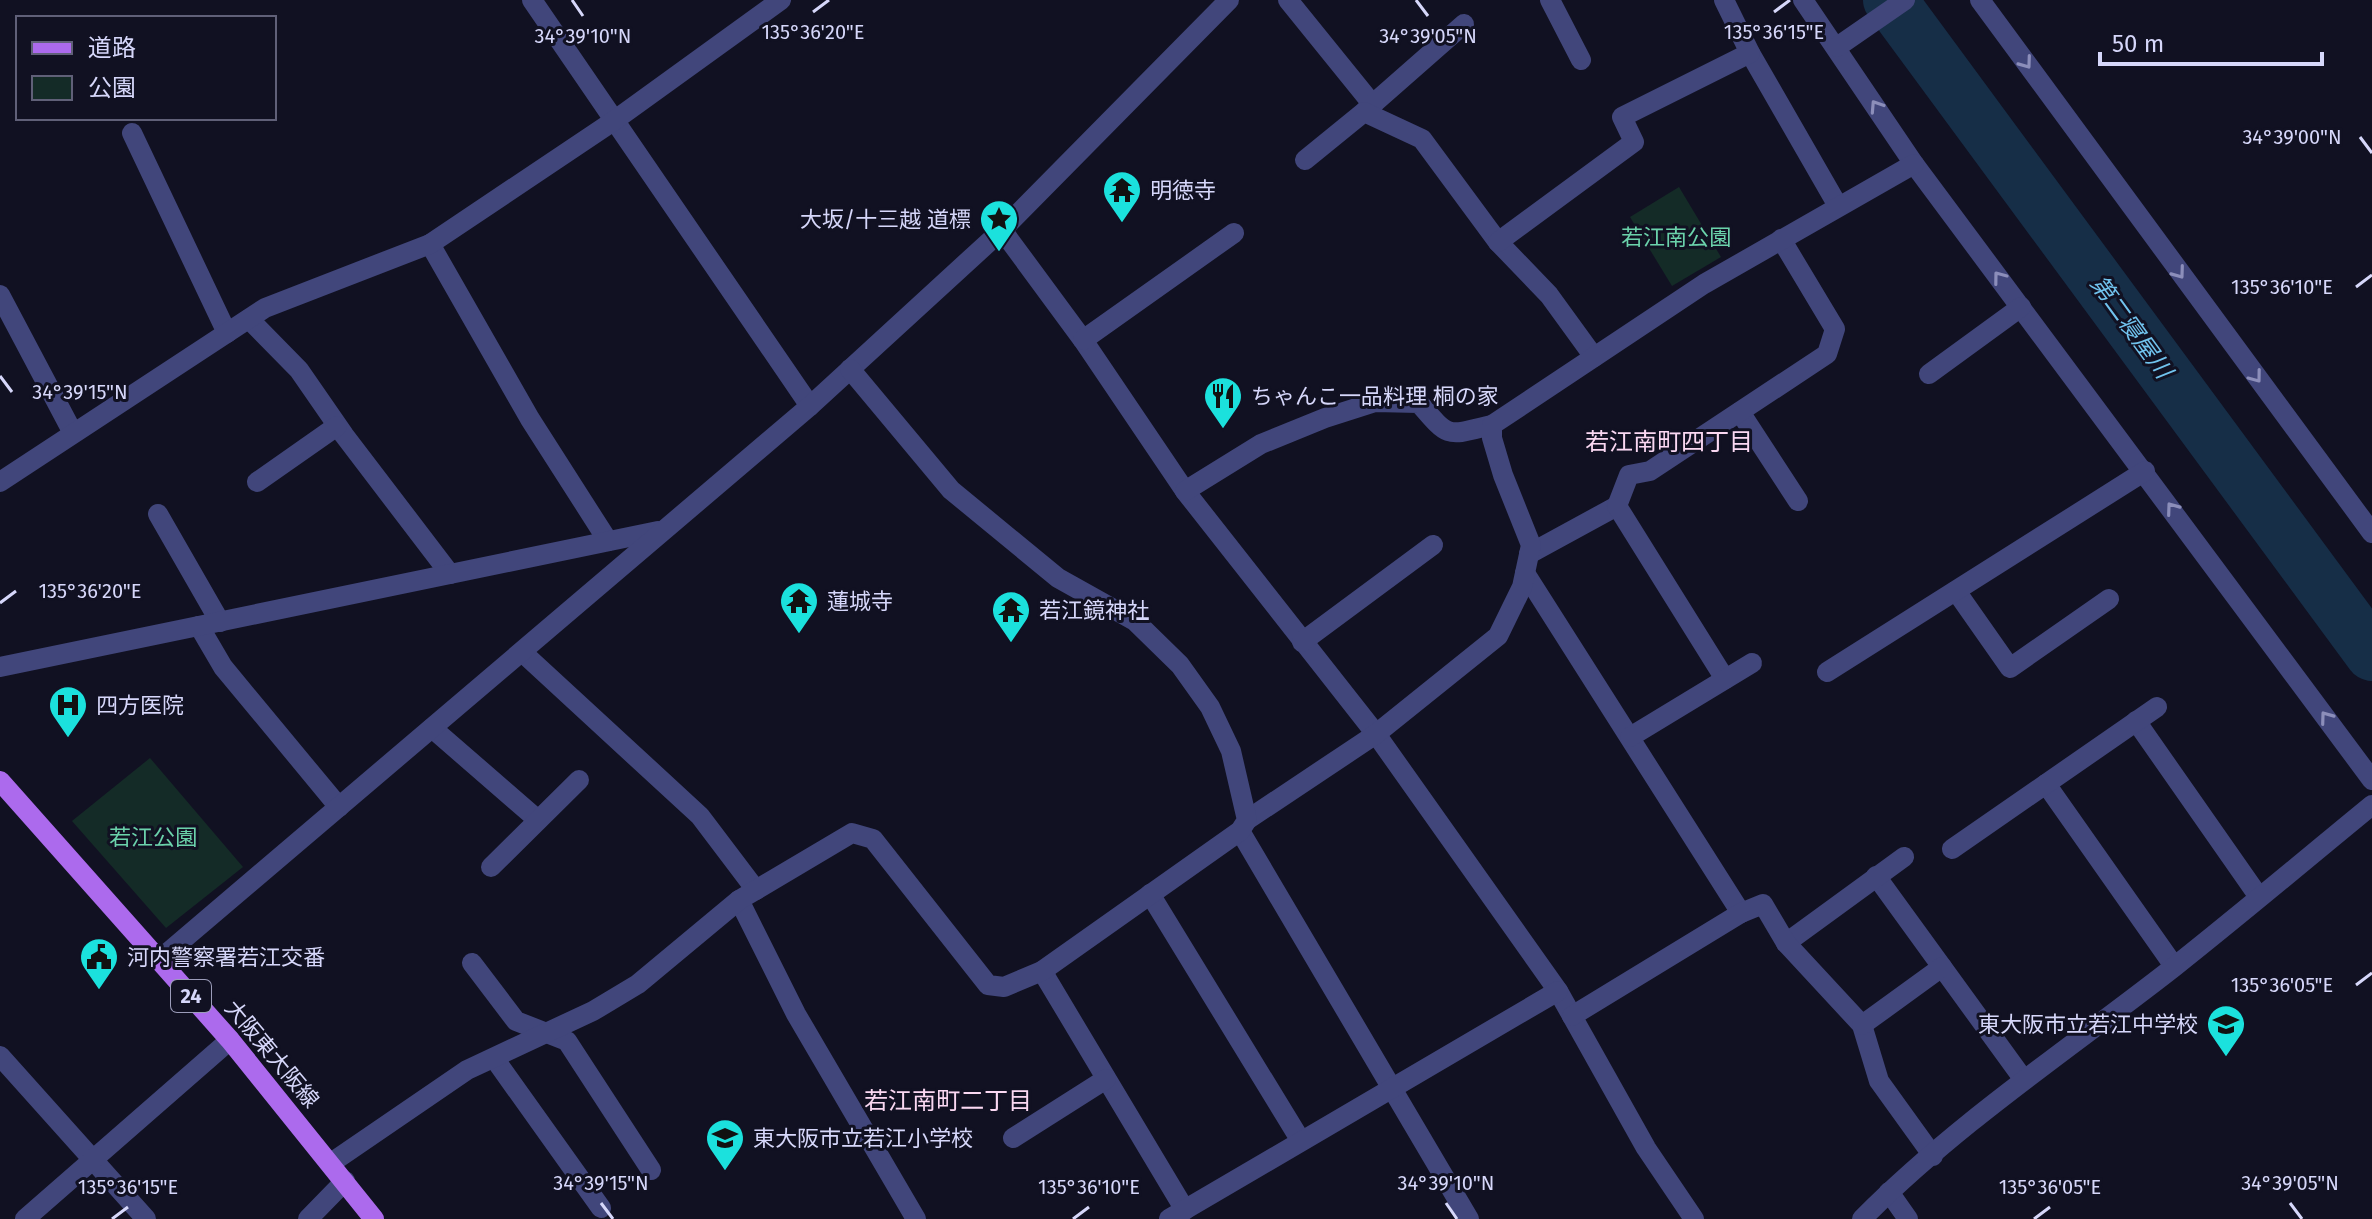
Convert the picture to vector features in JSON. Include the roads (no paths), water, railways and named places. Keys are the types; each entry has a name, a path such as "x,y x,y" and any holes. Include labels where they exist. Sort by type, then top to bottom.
{"main road":[{"name":"大阪東大阪線","path":"0,781 230,1040 374,1219"}],"street":[{"path":"532,0 810,406"},
{"path":"0,482 265,308 430,244 615,120 781,0"},
{"path":"159,960 810,406 1002,230 1229,0"},
{"path":"1288,0 1368,108 1422,139 1498,242 1549,295 1594,357"},
{"path":"1550,0 1581,60"},
{"path":"1724,0 1750,53 1838,206"},
{"path":"1803,0 1914,164 2372,780"},
{"path":"1837,47 1905,0"},
{"path":"1980,0 2372,533"},
{"path":"1305,160 1464,24"},
{"path":"1498,242 1634,142 1622,117 1750,53"},
{"path":"132,133 227,333"},
{"path":"1185,491 1261,444 1375,402 1419,403 1443,431 1452,434 1492,425 1704,284 1914,164"},
{"path":"1002,230 1083,340 1185,491 1376,734 1558,991 1646,1148 1694,1219"},
{"path":"1083,340 1234,233"},
{"path":"1527,563 1617,506 1629,475 1650,471 1827,354 1835,329 1781,239"},
{"path":"430,244 530,419 608,541"},
{"path":"0,295 73,433"},
{"path":"1929,374 2021,307"},
{"path":"249,319 299,370 337,426 450,574"},
{"path":"850,369 951,490 1058,578 1135,621 1180,665 1210,707 1231,751 1243,826 1469,1219"},
{"path":"1740,412 1798,501"},
{"path":"331,1163 467,1070 544,1035 638,984 748,895 852,833 873,839 988,985 1004,987 1042,971 1376,734 1498,636 1531,545 1503,475 1492,438 1492,425"},
{"path":"257,482 337,426"},
{"path":"1827,672 2145,471"},
{"path":"1617,506 1725,679"},
{"path":"158,514 210,624 223,667 339,807"},
{"path":"0,667 662,530"},
{"path":"1302,642 1433,545"},
{"path":"1527,563 1580,658 1741,913"},
{"path":"1956,591 2010,668 2109,599"},
{"path":"522,652 700,816 748,895 796,1014 916,1219"},
{"path":"1630,737 1752,663"},
{"path":"1952,849 2157,707"},
{"path":"2136,721 2259,897"},
{"path":"432,728 538,820"},
{"path":"491,867 579,780"},
{"path":"2046,784 2174,966"},
{"path":"1862,1219 1889,1192 2024,1080 2174,966 2372,805"},
{"path":"1786,943 1904,857"},
{"path":"1876,876 2024,1080"},
{"path":"1150,894 1301,1141"},
{"path":"1572,1016 1741,913 1763,904 1786,943 1862,1025 1879,1081 1933,1156"},
{"path":"472,963 516,1021 544,1035 567,1041 651,1170"},
{"path":"1862,1025 1942,967"},
{"path":"1042,971 1106,1079 1177,1214 1558,991"},
{"path":"25,1219 230,1040"},
{"path":"0,1056 146,1219"},
{"path":"494,1058 601,1208"},
{"path":"1013,1138 1106,1079"},
{"path":"308,1219 345,1181"},
{"path":"1889,1192 1908,1219"}],"waterway":[{"name":"第二寝屋川","path":"1890,0 2372,654"}],"place":[{"name":"明徳寺","path":"1122,224"},
{"name":"大坂/十三越 道標","path":"999,253"},
{"name":"ちゃんこ一品料理 桐の家","path":"1223,430"},
{"name":"蓮城寺","path":"799,635"},
{"name":"若江鏡神社","path":"1011,644"},
{"name":"四方医院","path":"68,739"},
{"name":"河内警察署若江交番","path":"99,991"},
{"name":"東大阪市立若江中学校","path":"2226,1058"},
{"name":"東大阪市立若江小学校","path":"725,1172"}],"district":[{"name":"若江南町四丁目","path":"1669,442"},
{"name":"若江南町二丁目","path":"948,1101"}],"park label":[{"name":"若江南公園","path":"1676,237"},
{"name":"若江公園","path":"153,837"}]}
